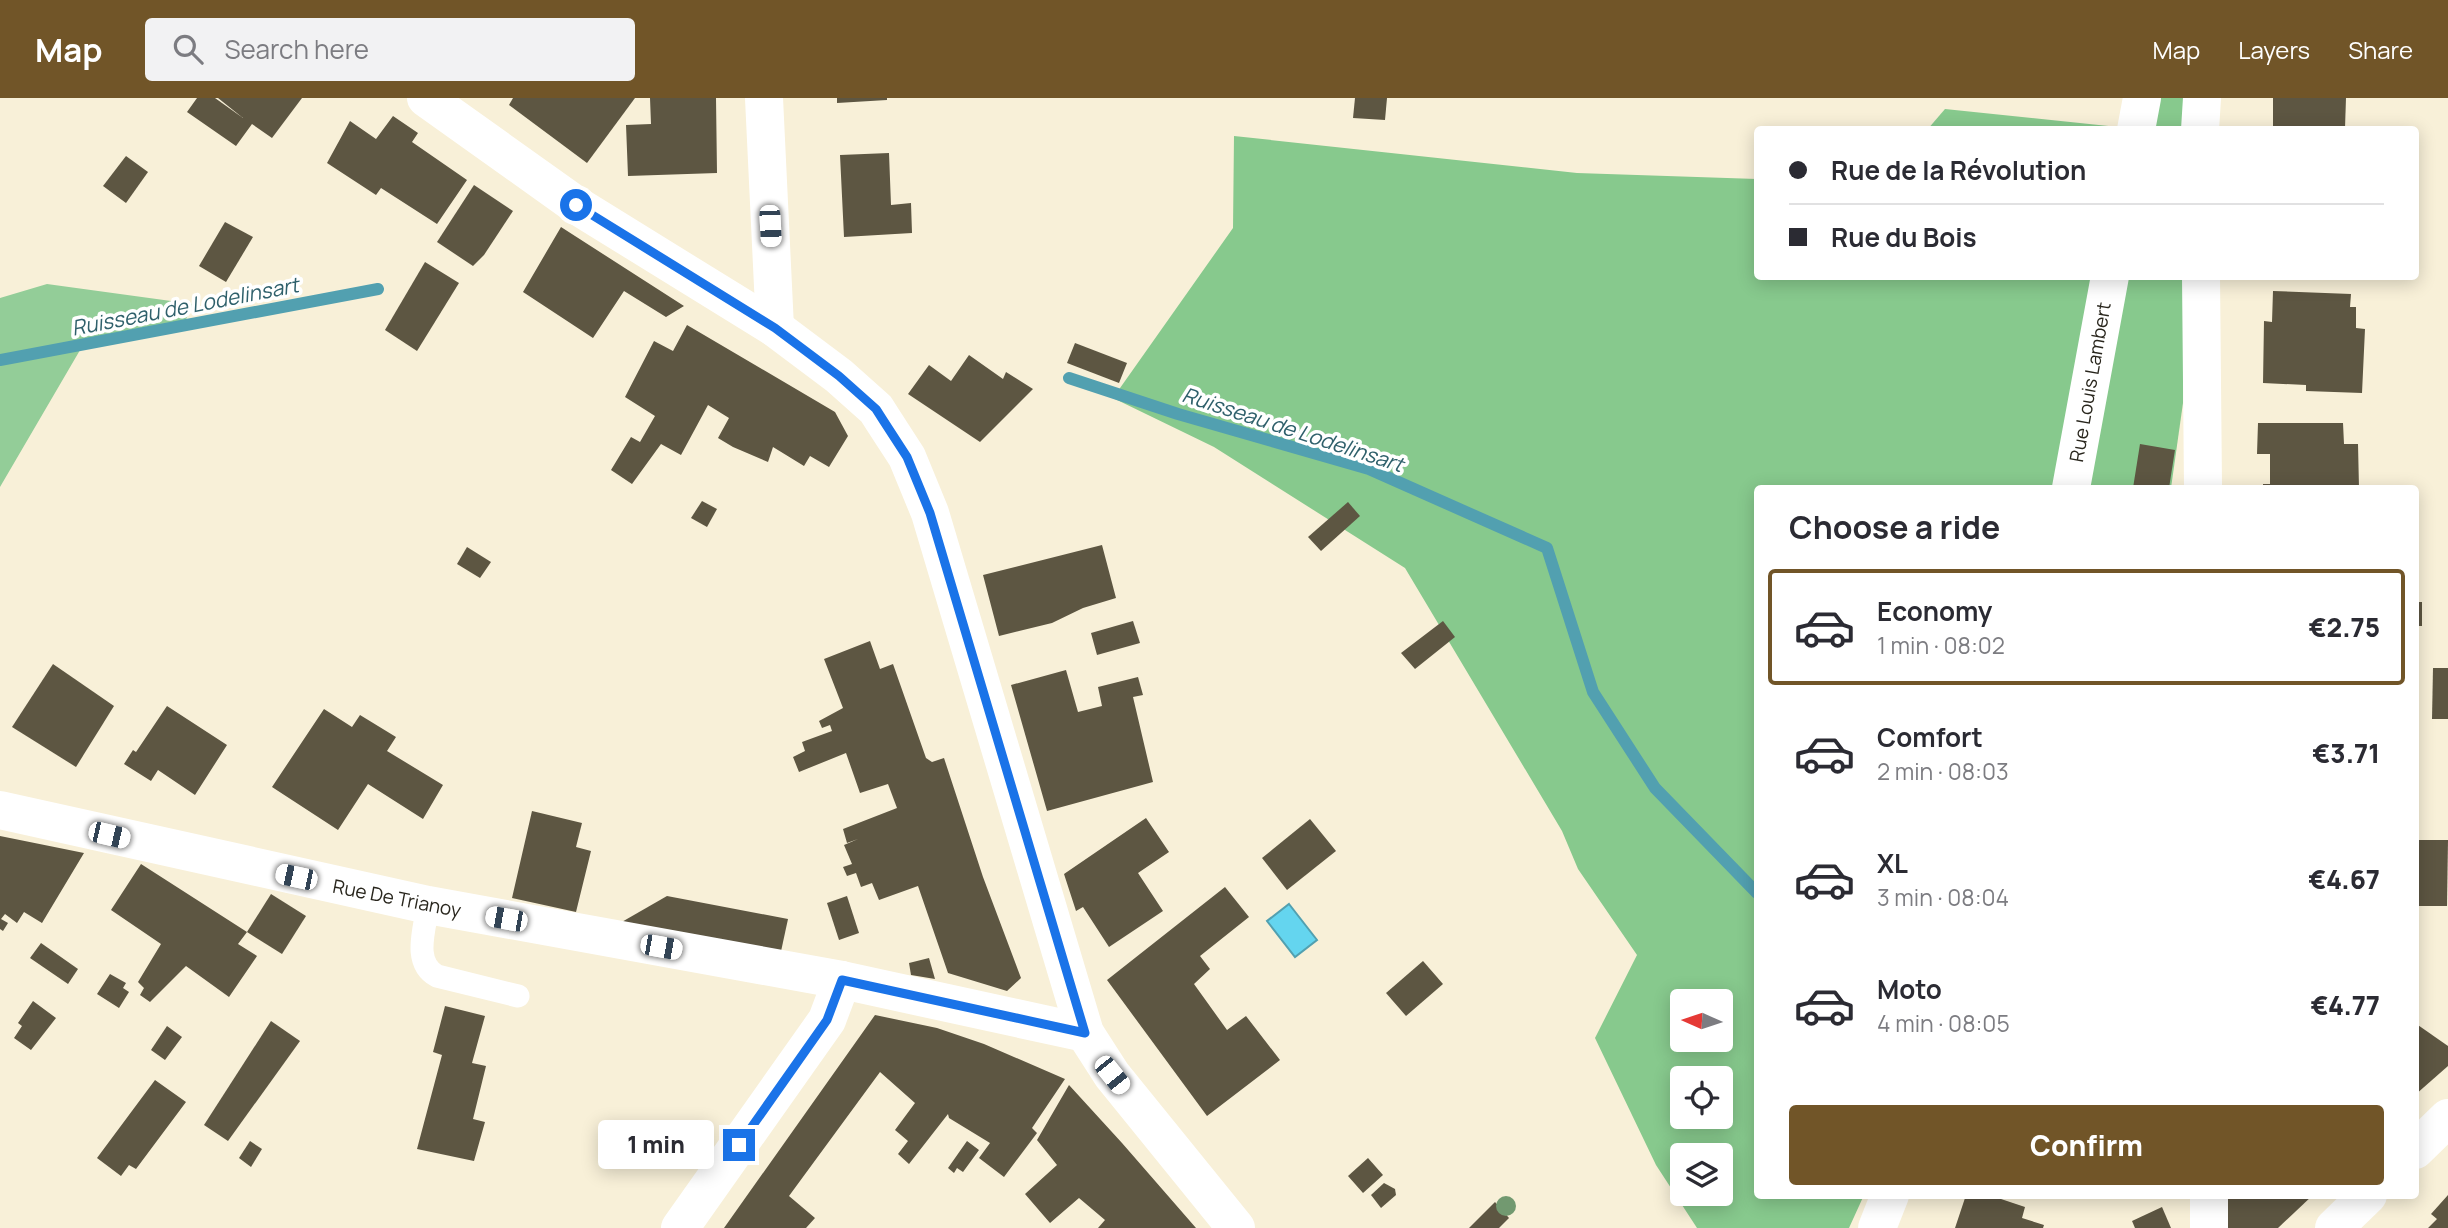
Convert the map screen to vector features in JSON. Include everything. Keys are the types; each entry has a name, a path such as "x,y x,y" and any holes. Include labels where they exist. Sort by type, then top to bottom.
{"street":[{"path":"426,98 576,205 775,328 839,376 876,409 907,457 930,513 1085,1033 1112,1075 1236,1228"},
{"path":"764,98 775,328"},
{"path":"2137,126 2142,98"},
{"path":"2200,126 2202,98"},
{"name":"Rue Louis Lambert","path":"2072,485 2109,280"},
{"path":"2201,280 2203,485"},
{"name":"Rue De Trianoy","path":"0,810 428,905 842,980 1085,1033"},
{"path":"680,1228 827,1020 842,980"},
{"path":"2419,1146 2448,1118"},
{"path":"1877,1228 1888,1199"},
{"path":"2209,1199 2209,1228"},
{"path":"2334,1228 2364,1199"}],"lane":[{"path":"428,905 421,957 426,970 437,976 518,996"}],"green space":[{"path":"2158,98 2189,98 2187,126 2153,126"},
{"path":"1945,109 2108,126 1930,126"},
{"path":"1234,136 1577,173 1754,179 1754,280 2115,280 2084,485 1754,485 1754,1199 1862,1199 1849,1228 1697,1228 1683,1206 1733,1206 1733,1143 1670,1143 1670,1187 1656,1165 1595,1038 1637,955 1578,869 1562,831 1405,568 1214,447 1113,398 1233,228"},
{"path":"2124,280 2185,280 2183,403 2171,485 2089,485"},
{"path":"47,284 193,304 183,326 83,345 0,487 0,298"}],"water":[{"path":"1289,904 1317,940 1295,957 1267,921"}],"building":[{"path":"197,98 215,98 243,118 218,98 302,98 272,138 252,124 236,146 187,112"},
{"path":"513,98 635,98 587,163 509,105"},
{"path":"650,98 716,98 717,173 628,176 626,125 651,124"},
{"path":"837,98 887,98 887,100 837,103"},
{"path":"1355,98 1387,98 1385,120 1353,118"},
{"path":"2273,98 2346,98 2345,126 2273,126"},
{"path":"393,116 418,133 412,142 467,180 437,224 381,188 376,195 327,163 350,121 376,139"},
{"path":"889,153 891,205 911,203 912,233 844,237 840,155"},
{"path":"126,156 148,172 126,203 103,186"},
{"path":"474,185 513,211 484,255 473,266 437,242"},
{"path":"225,222 253,237 226,282 199,266"},
{"path":"561,227 684,306 666,317 624,291 593,338 523,292"},
{"path":"425,262 459,283 417,351 385,330"},
{"path":"2273,291 2351,294 2350,307 2356,307 2356,328 2365,329 2362,393 2306,391 2306,385 2263,383 2264,321 2272,322"},
{"path":"687,325 835,412 848,436 829,467 810,456 804,466 773,447 768,462 733,447 718,438 729,418 708,405 681,455 661,444 632,484 611,470 631,437 640,442 655,416 625,397 654,341 673,351"},
{"path":"1075,343 1127,363 1119,383 1067,363"},
{"path":"969,355 1003,379 1006,372 1033,389 980,442 908,394 929,365 951,381"},
{"path":"2258,423 2343,423 2344,444 2358,444 2359,485 2263,485 2270,484 2270,454 2257,454"},
{"path":"2140,444 2175,450 2169,485 2133,485"},
{"path":"702,501 717,509 707,527 691,518"},
{"path":"1348,502 1360,516 1321,551 1308,537"},
{"path":"1102,545 1116,598 1083,608 1052,623 999,636 983,575"},
{"path":"467,547 491,562 480,578 457,564"},
{"path":"2419,602 2422,602 2422,626 2419,626"},
{"path":"1133,621 1140,643 1097,655 1091,633"},
{"path":"1443,621 1455,637 1415,669 1401,653"},
{"path":"870,641 880,669 893,664 926,758 932,762 944,758 983,877 1021,978 1007,991 948,973 918,886 879,900 872,883 861,887 856,873 847,876 843,867 852,864 844,845 858,839 847,843 843,829 897,808 888,784 860,793 846,753 799,772 793,757 805,751 802,742 832,731 830,725 822,728 819,721 843,708 824,659"},
{"path":"53,664 114,706 76,767 12,727"},
{"path":"2433,668 2448,668 2448,719 2432,719"},
{"path":"1066,670 1078,712 1102,706 1098,687 1138,677 1143,695 1133,697 1153,782 1047,811 1011,685"},
{"path":"167,706 227,745 195,795 158,770 151,781 124,764 133,750 136,752"},
{"path":"324,709 352,727 360,715 396,737 387,751 443,785 423,819 368,784 338,830 272,787"},
{"path":"532,811 582,823 576,847 591,851 576,912 512,898"},
{"path":"1146,818 1169,852 1138,873 1163,911 1109,947 1083,907 1076,911 1064,874"},
{"path":"1310,819 1336,851 1287,890 1262,858"},
{"path":"0,836 84,853 42,923 24,912 17,923 5,914 1,919 8,923 3,931 0,929"},
{"path":"2419,840 2448,840 2447,906 2419,906"},
{"path":"141,864 247,932 238,944 257,956 229,997 186,966 150,1002 140,995 144,988 138,982 161,944 111,910"},
{"path":"1225,887 1249,917 1200,956 1210,969 1194,984 1227,1030 1246,1016 1280,1060 1207,1116 1107,980"},
{"path":"271,894 306,916 282,954 247,932"},
{"path":"667,896 788,919 780,956 620,923"},
{"path":"847,896 859,933 839,940 827,903"},
{"path":"41,943 78,969 68,984 30,958"},
{"path":"929,958 935,979 911,975 909,963"},
{"path":"1423,961 1443,984 1406,1016 1386,993"},
{"path":"110,974 126,983 123,988 129,992 119,1008 97,994"},
{"path":"33,1001 56,1018 31,1050 14,1038 22,1026 18,1023"},
{"path":"445,1006 485,1016 472,1063 486,1066 473,1119 485,1122 474,1161 417,1149 442,1055 433,1052"},
{"path":"875,1015 937,1028 984,1044 1065,1079 1032,1128 1037,1133 1004,1177 979,1158 990,1143 949,1118 948,1114 909,1164 898,1154 908,1141 895,1130 915,1103 880,1072 789,1196 815,1218 806,1228 724,1228"},
{"path":"271,1021 300,1041 228,1141 204,1125"},
{"path":"167,1026 182,1037 165,1060 151,1050"},
{"path":"2419,1026 2448,1046 2448,1066 2419,1091"},
{"path":"155,1080 186,1102 136,1169 129,1165 121,1176 97,1158"},
{"path":"1069,1085 1196,1228 1098,1228 1105,1220 1079,1198 1050,1223 1025,1194 1057,1165 1037,1140"},
{"path":"250,1141 262,1149 251,1167 239,1158"},
{"path":"967,1141 979,1150 963,1172 957,1168 954,1173 948,1168"},
{"path":"1368,1158 1383,1175 1363,1193 1348,1176"},
{"path":"1384,1183 1395,1189 1396,1195 1381,1208 1371,1195"},
{"path":"2448,1195 2448,1228 2428,1228 2437,1219 2431,1214"},
{"path":"1965,1199 2001,1199 2025,1207 2022,1218 2044,1225 2043,1228 1955,1228"},
{"path":"2223,1199 2309,1199 2278,1228 2219,1228"},
{"path":"1495,1202 1509,1218 1499,1228 1469,1228"},
{"path":"2162,1207 2171,1228 2135,1228 2132,1221"}],"waterway":[{"name":"Ruisseau de Lodelinsart","path":"0,360 378,289"},
{"name":"Ruisseau de Lodelinsart","path":"1069,378 1178,414 1369,469 1547,548 1593,692 1655,788 1754,890"}],"route":[{"path":"576,205 775,328 839,376 876,409 907,457 930,513 1085,1033 842,980 827,1020 739,1145"}]}
